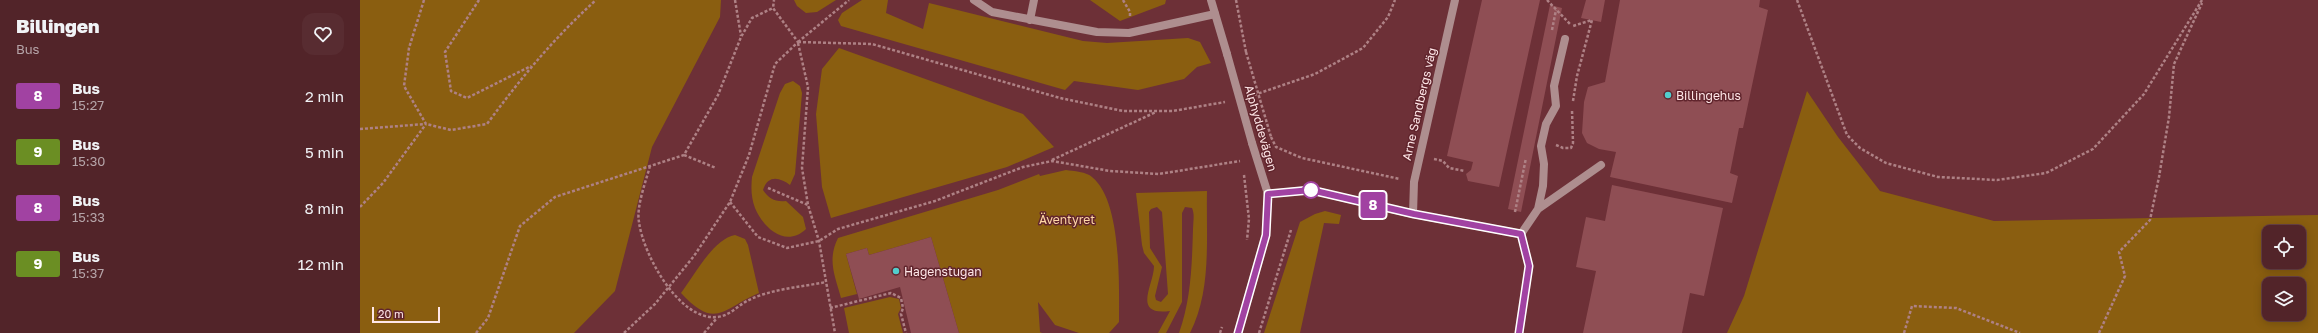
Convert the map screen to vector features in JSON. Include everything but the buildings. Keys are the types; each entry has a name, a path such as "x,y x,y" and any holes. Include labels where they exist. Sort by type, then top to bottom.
{"street":[{"path":"974,0 992,12 1097,32 1129,33 1215,14"},
{"path":"1030,20 1034,0"},
{"name":"Alphyddevägen","path":"1211,0 1268,194 1266,235 1238,333"},
{"name":"Arne Sandbergs väg","path":"1414,214 1414,182 1455,0"},
{"path":"1538,209 1543,186 1543,138 1546,124 1556,106 1554,86 1565,39"},
{"path":"1519,333 1529,266 1521,234 1538,209 1601,165"},
{"path":"1268,194 1311,190 1414,214 1521,234"}],"path":[{"path":"424,0 409,48 404,86 426,124"},
{"path":"479,0 445,52 451,91 466,98 532,66"},
{"path":"360,129 426,124 451,130 487,124 532,66 563,30 596,0"},
{"path":"735,0 741,37"},
{"path":"774,0 773,8 798,42 808,87 802,168 808,205 819,241 830,308 836,333"},
{"path":"624,333 655,304 694,256 730,202 749,155 775,64 798,42 849,0"},
{"path":"1236,0 1246,52 1271,137 1276,147 1302,158 1414,182"},
{"path":"1251,96 1315,74 1362,48 1388,17 1395,0"},
{"path":"1547,0 1572,26"},
{"path":"1797,0 1847,135 1860,148 1886,163 1938,178 1997,180 2046,173 2093,149 2144,94 2203,0"},
{"path":"2098,333 2125,276 2119,252 2150,220 2159,178 2169,117 2174,64 2203,0"},
{"path":"684,155 718,95 741,37 752,18 773,8"},
{"path":"1543,138 1563,148 1571,148 1573,143 1573,92 1592,20"},
{"path":"798,42 872,44 1060,98 1123,111 1172,111 1231,100"},
{"path":"730,202 758,237 787,248 819,241 838,229 935,201 1023,167 1052,160 1157,111"},
{"path":"360,207 383,184 426,124"},
{"path":"476,333 488,318 520,226 555,197 684,155 716,168"},
{"path":"1420,156 1443,161 1449,168 1465,171"},
{"path":"1052,160 1110,171 1159,174 1240,159 1241,165"},
{"path":"650,165 642,195 638,221 655,268 668,288 697,312 718,317"},
{"path":"1243,171 1249,219 1246,246"},
{"path":"768,188 808,205"},
{"path":"1259,333 1291,230"},
{"path":"704,333 718,317 737,309 748,300 826,282"},
{"path":"830,308 891,293 901,298 903,308 901,314 906,333"},
{"path":"1904,333 1912,306 1956,308 2020,333"},
{"path":"1220,333 1222,326"}],"green space":[{"path":"360,0 721,0 720,17 652,147 615,291 574,333 360,333"},
{"path":"794,0 836,0 817,12 806,13 797,6"},
{"path":"862,0 888,0 886,13 923,29 929,3 1083,41 1107,43 1188,38 1200,42 1211,63 1197,67 1184,79 1138,90 1074,81 1065,90 841,26 838,20 842,13"},
{"path":"1090,0 1166,0 1165,4 1120,21"},
{"path":"839,48 1023,114 1054,147 1007,167 831,218 822,187 816,114 822,69"},
{"path":"793,81 800,86 802,93 795,174 790,185 782,180 774,179 765,185 763,190 773,199 786,201 803,217 806,229 791,237 776,234 764,223 755,208 751,185 752,177 780,93 785,84"},
{"path":"1807,91 1838,137 1880,191 1994,221 2318,215 2318,333 1727,333 1744,296"},
{"name":"Äventyret","path":"1066,170 1090,175 1102,189 1109,205 1117,245 1119,322 1109,333 1079,333 1055,325 1038,302 1040,332 1042,333 959,333 931,237 869,255 867,248 846,254 857,294 841,298 833,268 833,254 838,238 998,190 1039,174 1040,176"},
{"path":"1207,191 1205,282 1197,316 1190,333 1179,333 1186,308 1190,282 1194,218 1192,208 1185,207 1182,213 1182,302 1166,333 1158,333 1170,311 1158,311 1151,309 1148,304 1147,298 1154,266 1144,253 1142,245 1136,193","holes":["1157,207 1162,212 1168,294 1161,302 1156,300 1155,296 1162,267 1150,248 1149,212 1151,209"]},
{"path":"1325,211 1341,215 1339,224 1324,223 1300,333 1264,333 1300,222 1315,214"},
{"path":"735,235 745,239 748,245 759,293 720,313 712,314 703,311 693,305 681,293 698,268 719,243"},
{"path":"890,297 899,299 901,308 898,314 903,333 849,333 844,308"}],"bus line":[{"name":"8","path":"1238,333 1266,235 1268,194 1311,190 1414,214 1521,234 1529,266 1519,333"}],"place":[{"name":"Billingehus","path":"1668,95"},
{"name":"Hagenstugan","path":"896,271"}]}
